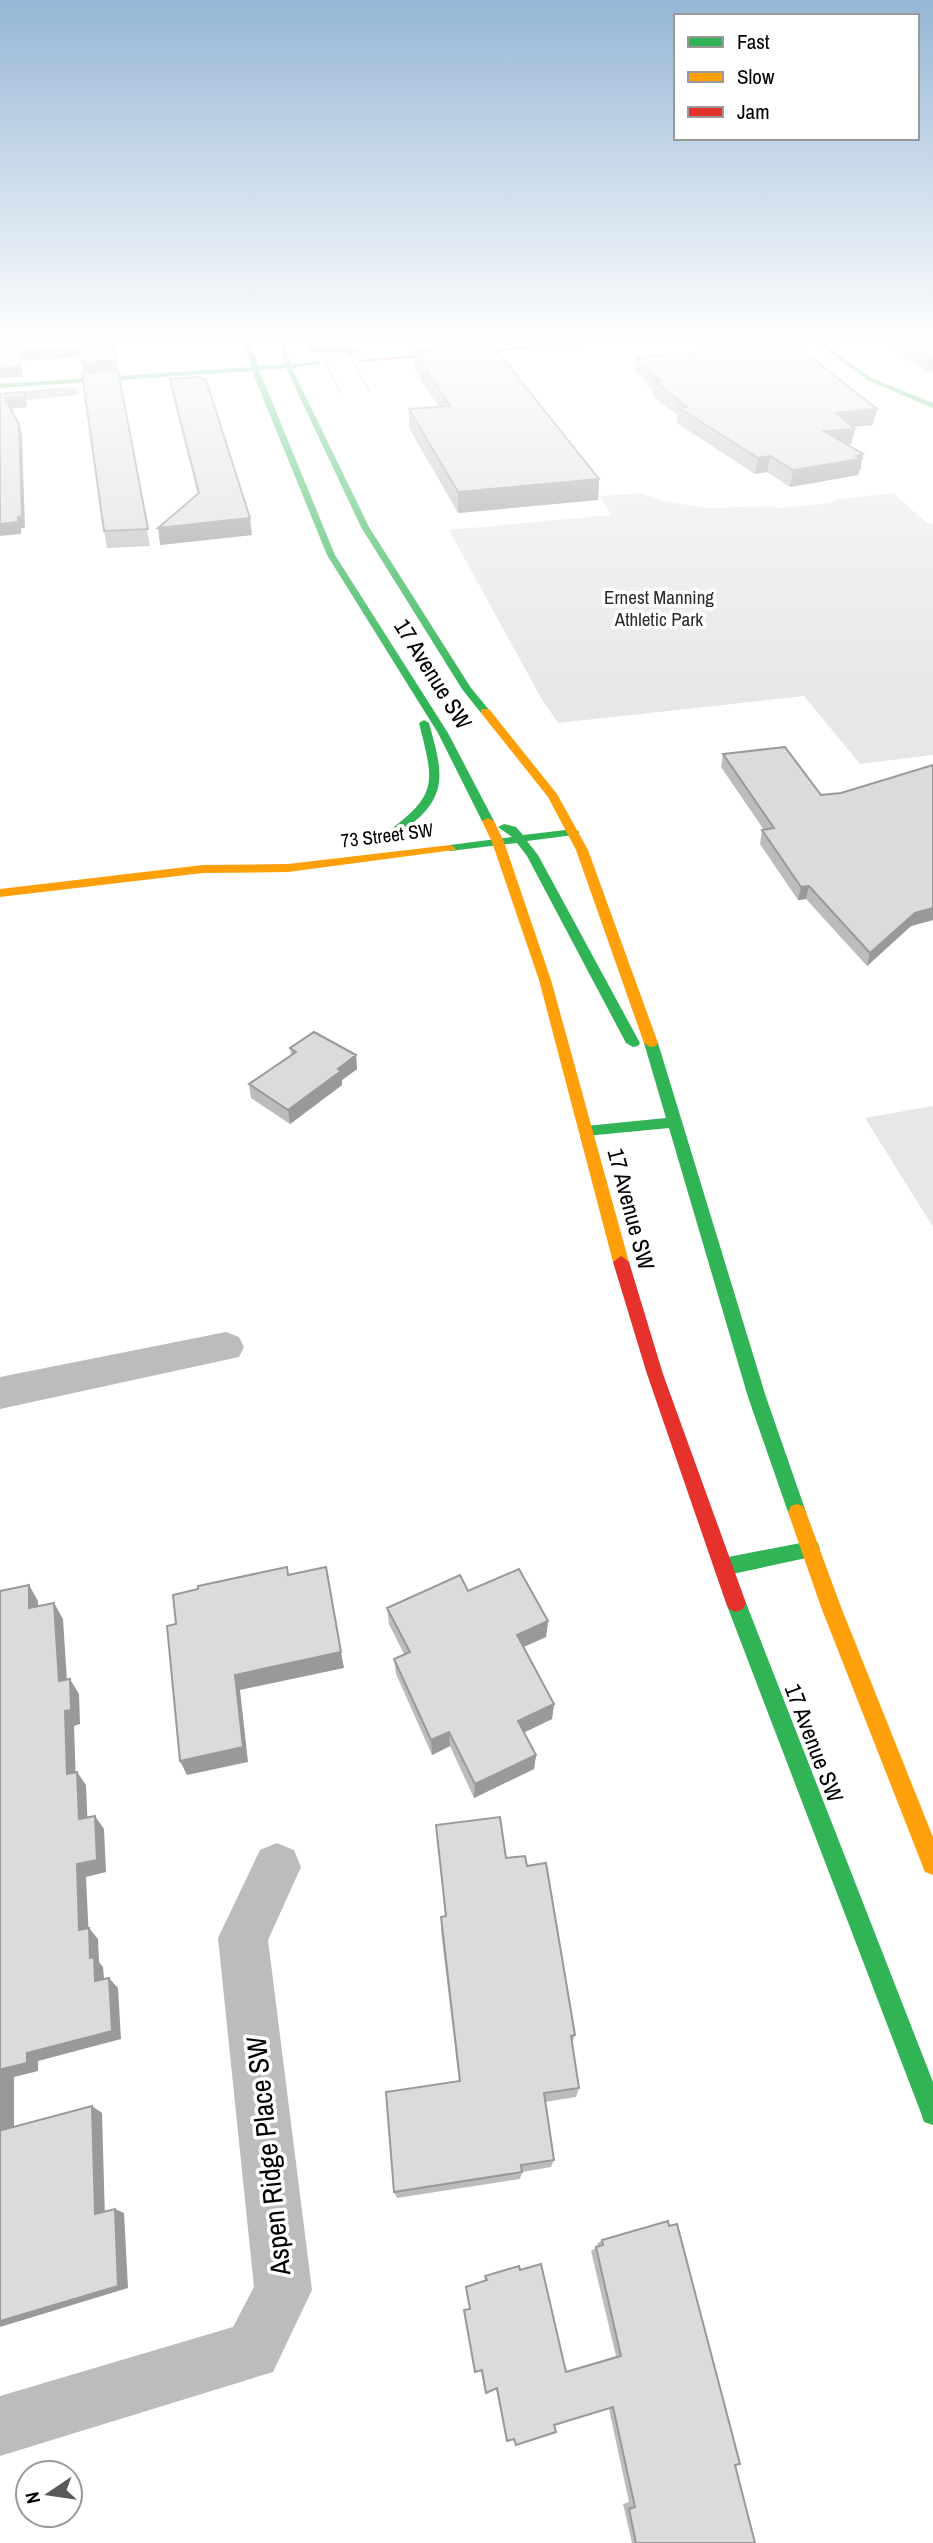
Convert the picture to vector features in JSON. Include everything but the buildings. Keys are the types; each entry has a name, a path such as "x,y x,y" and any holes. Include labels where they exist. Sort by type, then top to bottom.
{"main road":[{"name":"17 Avenue SW","path":"290,457 331,555 391,647 466,774 498,842 545,980 626,1282 655,1374 723,1567 933,2113"},
{"path":"298,457 321,492"},
{"name":"17 Avenue SW","path":"342,457 365,527 467,689 516,747 574,832 624,959 676,1122 757,1396 831,1607 933,1864"},
{"path":"341,518 365,527"},
{"path":"391,647 437,695"},
{"name":"73 Street SW","path":"415,687 436,773 431,801 426,808 383,836 416,832"},
{"name":"73 Street SW","path":"467,826 563,813"},
{"path":"537,817 574,832"},
{"path":"489,823 512,829 521,839 676,1122 586,1131"},
{"name":"73 Street SW","path":"0,893 204,869 288,868 574,832"},
{"name":"73 Street SW","path":"204,869 270,852"},
{"path":"723,1567 811,1549"}],"street":[{"path":"0,1393 226,1347"},
{"name":"Aspen Ridge Place SW","path":"0,2426 252,2351 283,2290 243,1938 277,1867"}],"green space":[{"name":"Ernest Manning Athletic Park","path":"640,493 667,502 710,508 779,508 893,493 927,523 933,525 933,755 860,764 804,696 558,723 541,698 449,530 612,515 599,496"},
{"path":"933,1106 933,1227 865,1118"}],"traffic: fast":[{"path":"290,457 331,555 443,733 488,821"},
{"path":"331,457 365,527 467,689 485,711"},
{"path":"390,835 422,810 434,788 433,762 424,723"},
{"path":"504,827 512,829 532,855 633,1043"},
{"path":"450,848 574,832"},
{"path":"651,1043 757,1397 797,1512"},
{"path":"586,1131 676,1122"},
{"path":"723,1567 811,1549"},
{"path":"736,1603 933,2113"}],"traffic: slow":[{"path":"485,711 553,796 582,850 651,1043"},
{"path":"488,821 498,842 545,980 621,1262"},
{"path":"0,893 203,869 288,868 450,848"},
{"path":"797,1512 831,1607 933,1864"}],"traffic: jam":[{"path":"621,1262 655,1374 736,1603"}]}
